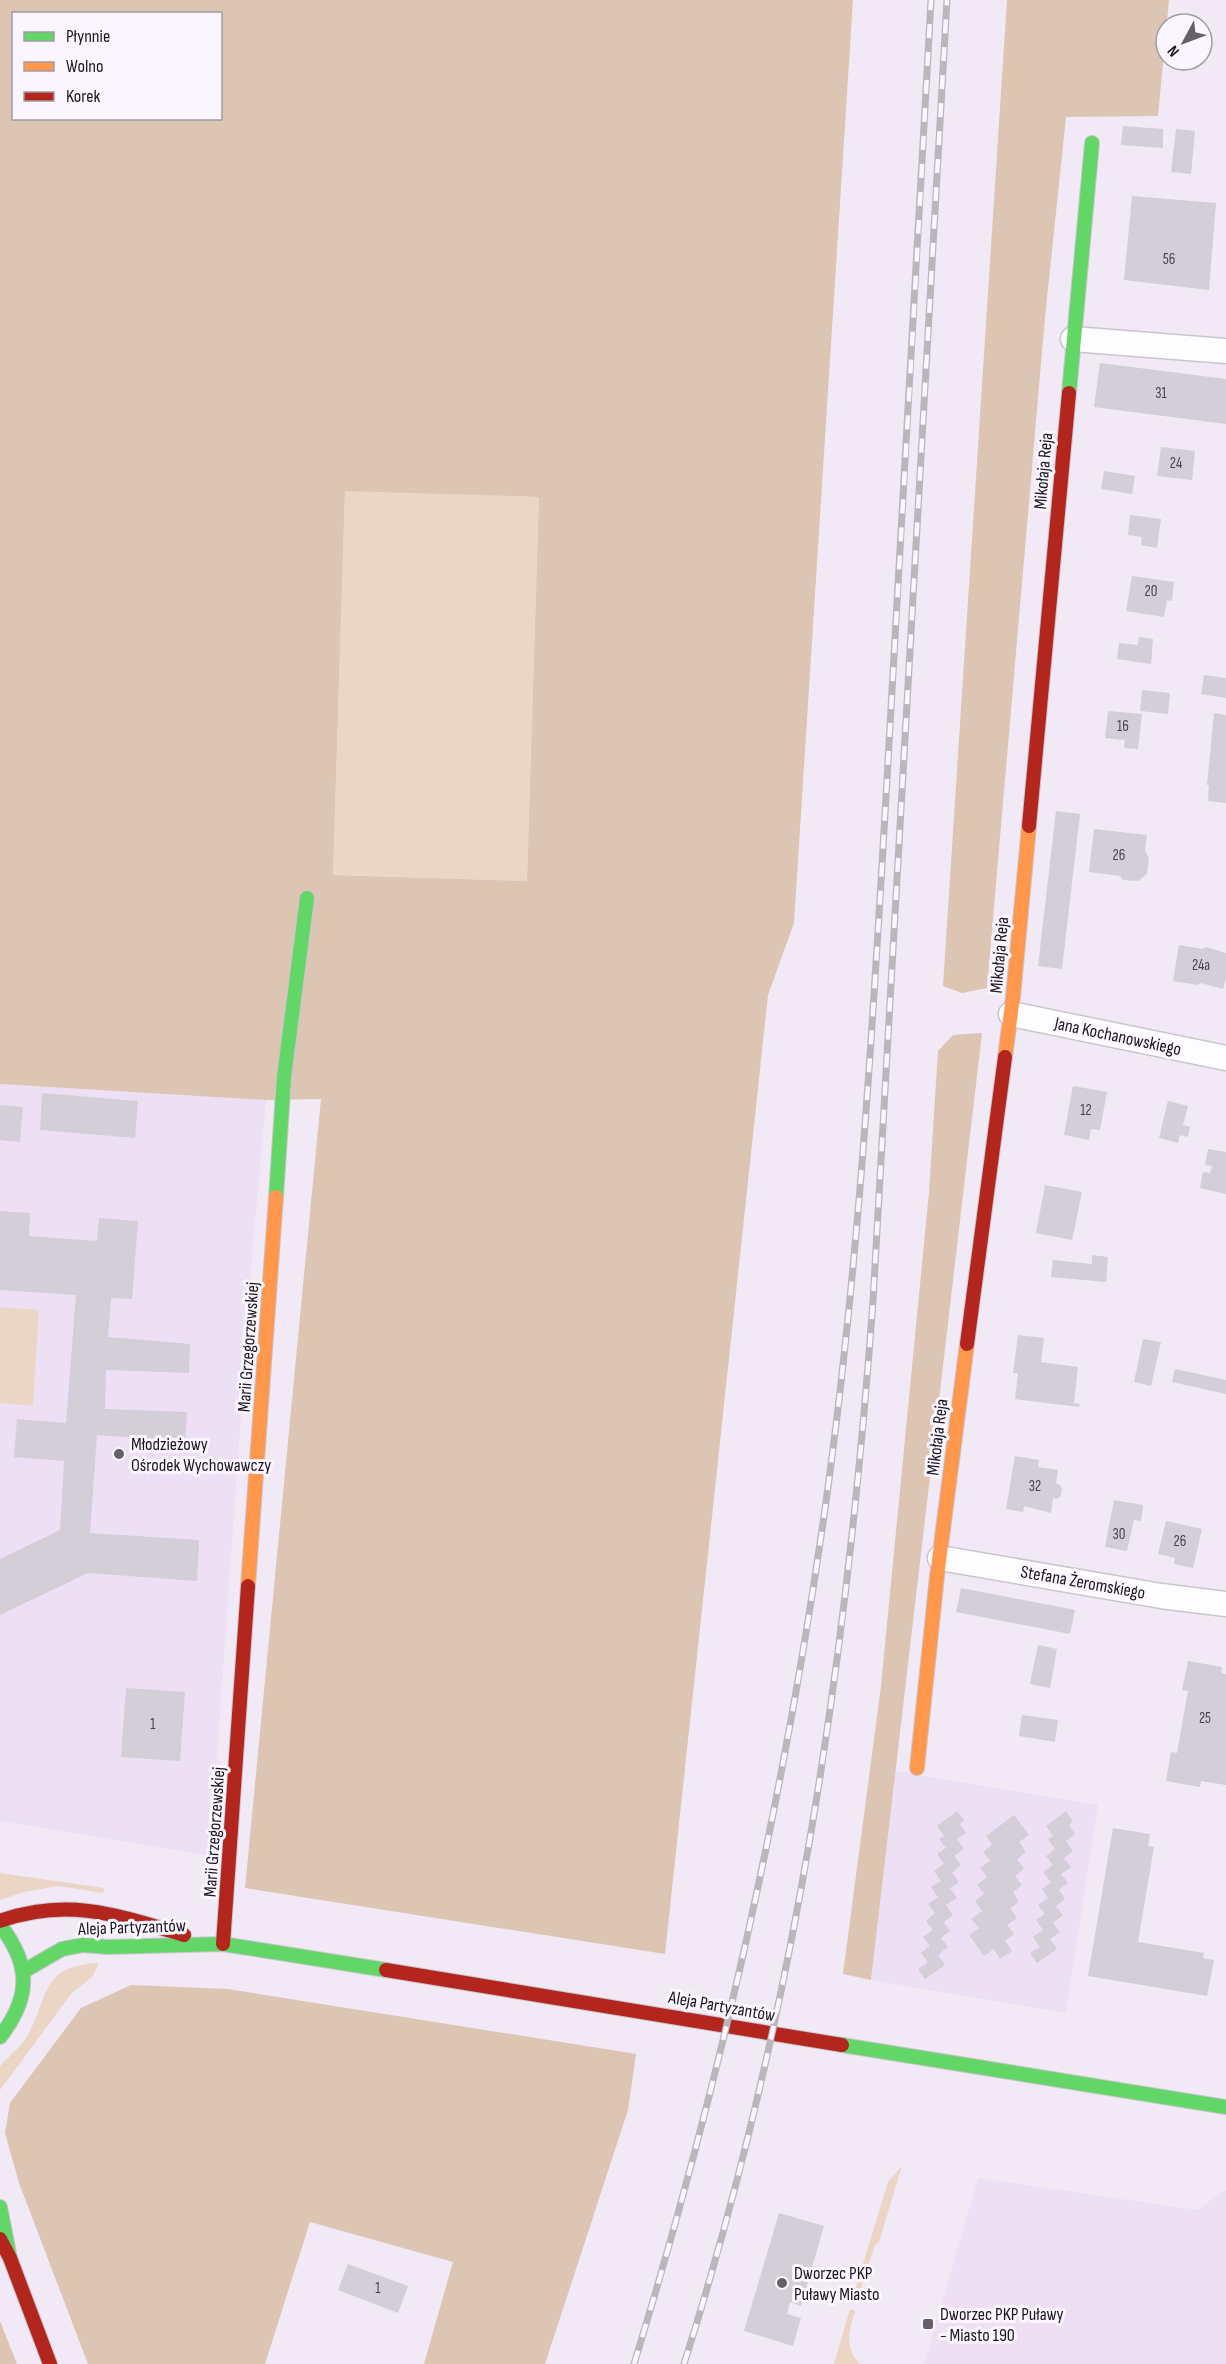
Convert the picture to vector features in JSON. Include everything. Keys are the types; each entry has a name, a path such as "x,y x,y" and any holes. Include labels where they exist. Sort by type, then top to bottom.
{"street":[{"name":"Mikołaja Reja","path":"917,1768 940,1558 1011,1014 1092,143"},
{"path":"1073,339 1226,351"},
{"name":"Marii Grzegorzewskiej","path":"217,1943 285,1077 293,992 307,898"},
{"name":"Jana Kochanowskiego","path":"1011,1014 1226,1058"},
{"name":"Stefana Żeromskiego","path":"940,1558 1226,1604"},
{"name":"Aleja Partyzantów","path":"0,1923 17,1913 54,1907 111,1913 217,1943 1226,2107"},
{"path":"0,1923 20,1953 24,1971 23,1995 15,2017 0,2037"},
{"name":"Aleja Partyzantów","path":"24,1971 62,1949 83,1945 108,1947 217,1943"},
{"path":"0,2207 10,2258"},
{"path":"0,2239 10,2258 50,2364"}],"shaded area":[{"path":"0,0 853,0 794,923 768,995 665,1954 245,1888 321,1099 266,1100 0,1084","holes":["345,491 539,497 527,881 333,875"]},
{"path":"1007,0 1169,0 1168,12 1154,12 1154,72 1162,72 1158,116 1066,117 1045,317 987,988 962,993 943,986"},
{"path":"345,490 539,497 527,881 333,875"},
{"path":"982,1033 871,1980 843,1974 881,1686 929,1192 938,1051 953,1035"},
{"name":"Młodzieżowy Ośrodek Wychowawczy","path":"0,1084 266,1100 253,1244 210,1856 0,1821"},
{"path":"0,1307 39,1310 33,1406 0,1403"},
{"path":"895,1771 1098,1805 1066,2013 871,1980"},
{"path":"0,1873 104,1888 103,1893 58,1886 24,1892 0,1900"},
{"path":"99,1963 93,1976 71,1994 0,2090 0,2066 28,2035 45,1995 56,1977 80,1965"},
{"path":"131,1985 228,1989 636,2054 628,2110 545,2364 424,2364 453,2262 310,2222 265,2364 88,2364 19,2183 5,2133 10,2103 81,2008"},
{"path":"902,2166 879,2242 875,2245 859,2295 854,2293 888,2182"},
{"path":"978,2178 1197,2210 1226,2190 1226,2364 924,2364"},
{"path":"850,2309 855,2311 850,2332 850,2345 860,2364 834,2364"},
{"path":"0,2321 17,2364 0,2364"}],"building":[{"path":"1123,126 1163,129 1163,148 1121,145"},
{"path":"1176,129 1195,131 1191,174 1171,172"},
{"path":"1132,196 1216,203 1209,290 1124,280"},
{"path":"1100,363 1226,379 1226,424 1094,407"},
{"path":"1161,447 1195,451 1192,480 1157,476"},
{"path":"1104,471 1135,476 1132,494 1101,489"},
{"path":"1130,515 1161,519 1157,548 1141,545 1142,537 1128,535"},
{"path":"1132,576 1174,582 1172,601 1167,600 1164,617 1126,611"},
{"path":"1139,637 1153,639 1151,664 1117,659 1119,643 1138,645"},
{"path":"1204,675 1226,678 1226,698 1201,694"},
{"path":"1142,690 1170,693 1168,714 1140,711"},
{"path":"1108,711 1142,714 1138,749 1124,748 1125,740 1105,738"},
{"path":"1214,713 1226,715 1226,803 1208,801 1209,785 1207,785"},
{"path":"1056,811 1080,814 1062,969 1038,966"},
{"path":"1094,829 1147,835 1145,851 1149,858 1147,874 1138,881 1089,872"},
{"path":"1179,945 1203,949 1206,947 1226,953 1226,977 1223,989 1201,983 1198,985 1173,981"},
{"path":"1073,1086 1107,1092 1100,1130 1091,1129 1089,1140 1064,1135"},
{"path":"42,1093 138,1101 135,1138 40,1130"},
{"path":"1168,1101 1188,1106 1183,1125 1190,1127 1188,1137 1180,1135 1178,1143 1159,1138"},
{"path":"0,1105 23,1107 20,1142 0,1140"},
{"path":"1208,1149 1226,1152 1226,1194 1200,1188 1203,1172 1210,1173 1212,1166 1205,1165"},
{"path":"1045,1185 1082,1192 1072,1240 1036,1233"},
{"path":"0,1211 30,1213 29,1236 97,1241 99,1218 138,1221 132,1299 111,1298 108,1337 190,1344 189,1373 106,1370 105,1409 187,1412 185,1441 97,1435 90,1533 199,1540 197,1581 88,1573 0,1615 0,1559 60,1530 64,1461 14,1457 17,1419 66,1423 76,1295 0,1290"},
{"path":"1092,1255 1108,1257 1106,1282 1051,1277 1053,1260 1092,1264"},
{"path":"1018,1335 1044,1338 1041,1362 1078,1367 1074,1403 1080,1404 1079,1407 1015,1399 1018,1373 1013,1373"},
{"path":"1143,1339 1161,1342 1151,1386 1134,1382"},
{"path":"1175,1369 1226,1380 1226,1394 1172,1382"},
{"path":"1015,1456 1039,1460 1038,1467 1058,1470 1056,1484 1062,1488 1061,1496 1057,1499 1053,1498 1051,1513 1024,1506 1023,1512 1006,1509"},
{"path":"1114,1500 1143,1505 1141,1521 1134,1520 1127,1551 1105,1547"},
{"path":"1166,1521 1202,1529 1193,1568 1174,1564 1175,1558 1158,1554"},
{"path":"961,1588 1075,1610 1070,1634 956,1612"},
{"path":"1038,1645 1057,1649 1050,1688 1030,1684"},
{"path":"1188,1661 1222,1667 1221,1673 1226,1674 1226,1785 1201,1781 1200,1787 1166,1781 1171,1752 1177,1753 1188,1691 1182,1690"},
{"path":"126,1688 185,1692 180,1761 121,1757"},
{"path":"1022,1715 1058,1720 1055,1742 1019,1736"},
{"path":"957,1811 964,1820 960,1824 966,1833 957,1839 964,1849 954,1856 961,1865 952,1873 959,1882 950,1888 957,1898 946,1905 953,1915 944,1922 950,1931 941,1938 948,1947 938,1955 945,1965 925,1979 918,1969 928,1962 921,1953 930,1946 923,1937 933,1930 926,1921 935,1913 928,1904 938,1897 931,1887 941,1881 934,1871 944,1864 937,1854 946,1848 939,1839 944,1836 937,1826"},
{"path":"1066,1811 1073,1821 1069,1825 1075,1834 1066,1841 1073,1851 1064,1858 1071,1867 1061,1874 1068,1883 1059,1890 1065,1899 1056,1906 1063,1915 1053,1923 1060,1932 1050,1939 1057,1949 1037,1963 1030,1953 1040,1947 1033,1937 1043,1930 1036,1920 1045,1914 1038,1905 1048,1898 1042,1889 1051,1882 1043,1872 1053,1865 1046,1856 1055,1849 1048,1839 1053,1836 1046,1826"},
{"path":"1014,1815 1029,1835 1019,1842 1026,1852 1017,1859 1024,1869 1015,1876 1022,1885 1013,1892 1019,1902 1010,1908 1017,1918 1007,1925 1014,1934 1005,1941 1012,1951 1000,1959 994,1949 984,1956 969,1935 979,1928 971,1919 982,1911 975,1901 984,1894 977,1885 987,1877 980,1868 990,1861 983,1852 992,1845 986,1836"},
{"path":"1113,1828 1150,1834 1148,1846 1154,1847 1138,1942 1204,1953 1203,1958 1214,1960 1207,1996 1088,1976"},
{"name":"Dworzec PKP Puławy Miasto","path":"779,2213 824,2226 801,2306 790,2302 787,2314 801,2318 793,2346 744,2331"},
{"path":"348,2264 408,2286 398,2313 338,2290"}],"railway":[{"path":"634,2364 665,2259 721,2047 769,1833 809,1618 837,1418 864,1145 882,870 931,0"},
{"path":"684,2364 723,2234 756,2103 785,1971 810,1838 831,1705 848,1571 873,1301 947,0"}],"traffic: fast":[{"path":"1069,393 1092,143"},
{"path":"276,1197 284,1077 307,898"},
{"path":"0,1925 17,1954 22,1967 23,1981 22,1995 17,2008 0,2037"},
{"path":"24,1971 62,1949 83,1945 108,1947 223,1944 386,1970"},
{"path":"842,2045 1226,2107"},
{"path":"0,2207 10,2258"}],"traffic: slow":[{"path":"1005,1057 1029,826"},
{"path":"248,1586 276,1197"},
{"path":"917,1768 937,1576 967,1344"}],"traffic: jam":[{"path":"1029,826 1069,393"},
{"path":"967,1344 1005,1057"},
{"path":"223,1944 248,1586"},
{"path":"0,1921 48,1910 71,1910 115,1915 184,1935"},
{"path":"386,1970 842,2045"},
{"path":"0,2239 10,2258 50,2364"}],"place":[{"name":"Młodzieżowy Ośrodek Wychowawczy","path":"119,1454"},
{"name":"Dworzec PKP Puławy Miasto","path":"782,2283"},
{"name":"Dworzec PKP Puławy - Miasto 190","path":"928,2324"}]}
